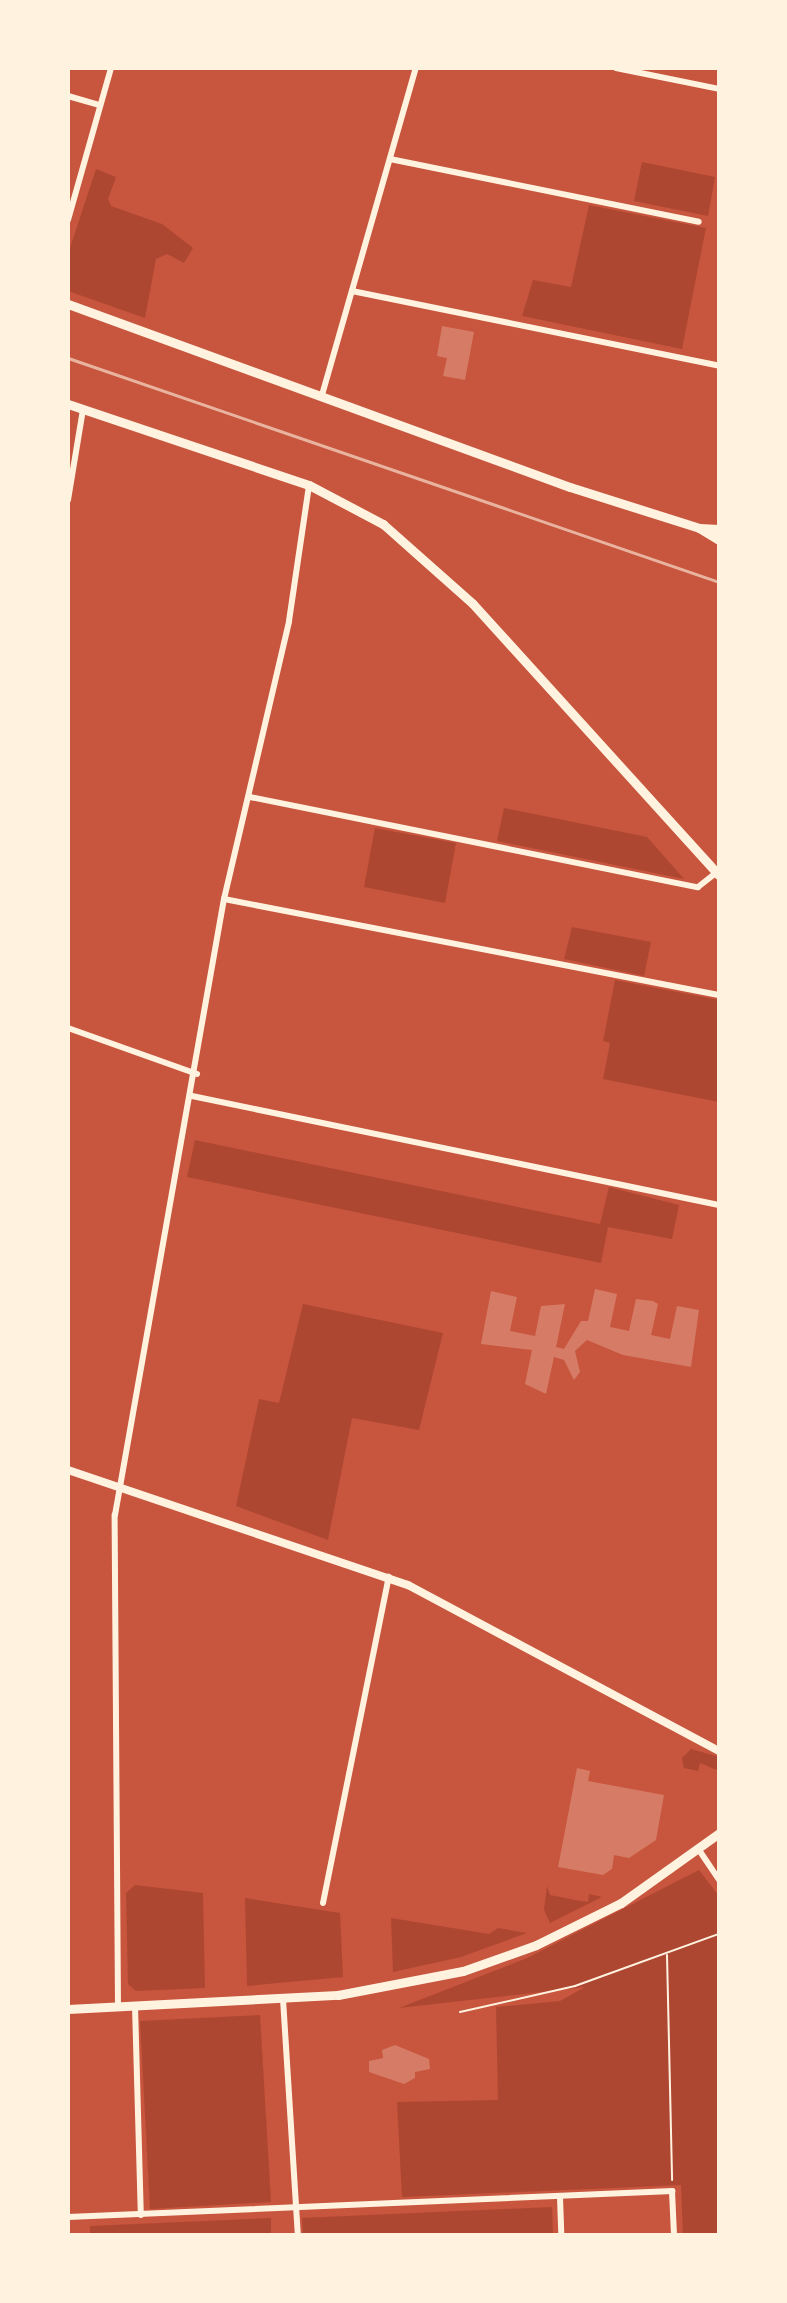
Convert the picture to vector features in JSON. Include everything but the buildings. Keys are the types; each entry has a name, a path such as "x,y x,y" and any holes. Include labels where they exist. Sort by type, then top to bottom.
{"main road":[{"path":"68,304 608,500 699,528 719,540"},
{"path":"68,404 309,485 360,509 444,574 718,873"},
{"path":"699,528 719,529"},
{"path":"68,2009 283,1999 420,1982 500,1959 621,1903 719,1833"}],"street":[{"path":"68,220 111,68"},
{"path":"322,395 416,68"},
{"path":"616,68 719,89"},
{"path":"68,96 100,105"},
{"path":"390,159 699,222"},
{"path":"352,291 719,366"},
{"path":"68,500 83,409"},
{"path":"118,2006 113,1537 119,1488 197,1074 224,899 289,621 309,485"},
{"path":"250,797 698,887 718,873"},
{"path":"224,899 719,995"},
{"path":"68,1028 197,1074"},
{"path":"192,1096 719,1205"},
{"path":"68,1470 389,1577 719,1751"},
{"path":"323,1903 389,1577"},
{"path":"699,1850 719,1880"},
{"path":"283,1999 298,2235"},
{"path":"135,2006 141,2215"},
{"path":"68,2217 672,2191 674,2235"},
{"path":"560,2197 561,2235"}],"path":[{"path":"460,2012 547,1994 719,1934"},
{"path":"667,1954 672,2191"}],"shaded area":[{"path":"642,162 715,177 708,216 634,201"},
{"path":"96,169 116,177 108,199 111,206 162,224 193,248 184,263 167,254 156,259 145,318 68,291 68,254"},
{"path":"589,205 706,228 682,349 522,316 533,280 571,287"},
{"path":"504,808 647,837 684,879 497,841"},
{"path":"375,828 456,843 445,903 364,887"},
{"path":"572,927 651,942 644,976 564,959"},
{"path":"615,980 719,1000 719,1102 603,1079 610,1043 603,1041"},
{"path":"195,1140 600,1224 609,1187 679,1205 672,1239 608,1227 601,1263 187,1177"},
{"path":"303,1304 443,1333 419,1430 352,1418 328,1540 236,1506 259,1399 279,1403"},
{"path":"691,1749 719,1757 719,1771 700,1763 698,1771 684,1768 682,1758"},
{"path":"699,1870 719,1896 719,2235 683,2235 681,2185 402,2197 397,2102 498,2100 496,2007 560,2001 585,1987 399,2008 527,1958"},
{"path":"135,1885 203,1893 205,1988 136,1991 128,1984 126,1893"},
{"path":"547,1886 550,1895 575,1900 588,1902 589,1894 602,1897 550,1923 544,1910"},
{"path":"245,1898 340,1913 343,1977 247,1986"},
{"path":"391,1918 489,1934 498,1928 527,1933 461,1957 393,1972"},
{"path":"260,2015 271,2202 150,2209 140,2021"},
{"path":"552,2207 553,2235 303,2235 302,2218"},
{"path":"271,2218 271,2235 90,2235 90,2226"}],"railway":[{"path":"68,358 719,582"}]}
